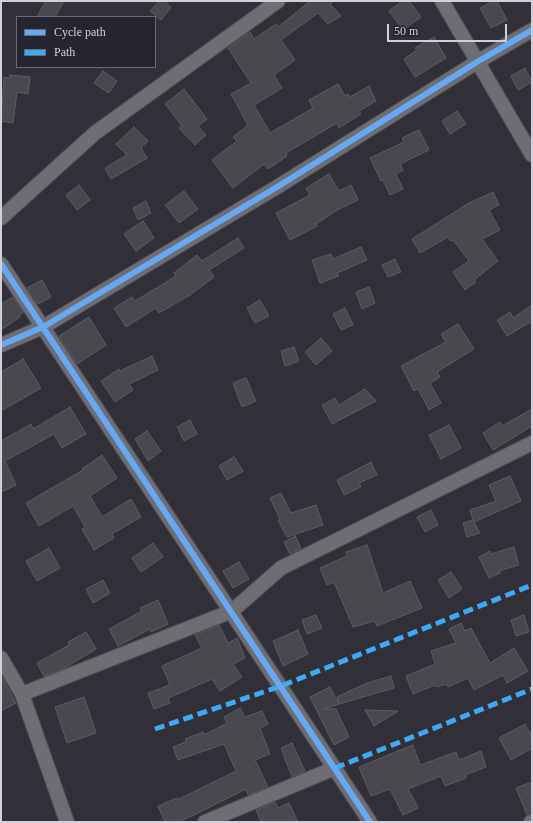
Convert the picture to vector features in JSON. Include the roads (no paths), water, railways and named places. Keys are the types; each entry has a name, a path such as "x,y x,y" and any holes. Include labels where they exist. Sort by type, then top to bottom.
{"street":[{"path":"1,218 95,133 278,1"},
{"path":"442,1 532,155"},
{"path":"1,345 43,327 278,187 477,62 532,30"},
{"path":"1,264 232,611 370,822"},
{"path":"22,694 232,611 281,568 532,443"},
{"path":"1,658 22,694 67,822"},
{"path":"205,822 335,768"}]}
